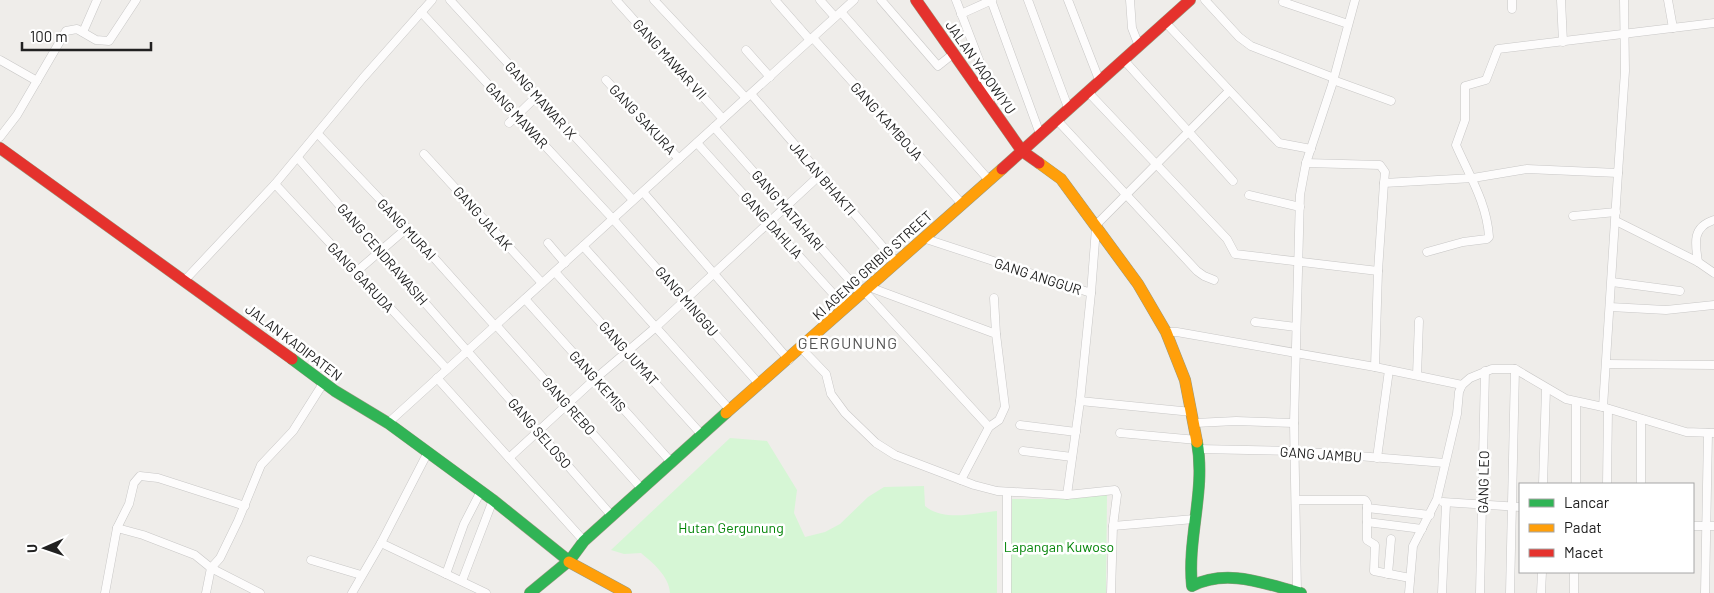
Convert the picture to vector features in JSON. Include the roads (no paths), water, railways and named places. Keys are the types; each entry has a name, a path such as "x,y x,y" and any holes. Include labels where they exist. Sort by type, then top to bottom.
{"main road":[{"name":"JALAN YAQOWIYU","path":"916,0 1022,151 1061,179 1138,284 1166,332 1181,366 1193,417 1197,444 1194,519 1190,558 1190,590"},
{"name":"KI AGENG GRIBIG STREET","path":"530,593 571,562 584,542 641,488 789,360 988,179 1069,110 1190,0"},
{"name":"JALAN KADIPATEN","path":"0,148 324,382 388,422 493,500 571,562 626,593"},
{"path":"1190,590 1207,578 1230,577 1299,592"}],"street":[{"path":"83,32 97,0"},
{"path":"0,137 17,116 66,30 73,28 102,42 109,41 136,0"},
{"path":"185,280 298,158 363,78 432,0"},
{"name":"GANG MAWAR IX","path":"450,0 633,200"},
{"name":"GANG MAWAR VII","path":"616,0 723,119"},
{"path":"622,6 629,0"},
{"name":"JALAN BHAKTI","path":"654,0 748,96 896,262"},
{"name":"GANG KAMBOJA","path":"775,0 962,204"},
{"path":"820,0 838,14 988,179"},
{"path":"388,422 854,0"},
{"path":"881,0 938,66 953,54"},
{"path":"956,0 981,65 992,109"},
{"path":"961,14 992,0 1040,134"},
{"path":"1028,0 1069,110"},
{"path":"1068,0 1100,82"},
{"path":"1130,0 1132,28 1139,46"},
{"path":"1205,0 1239,37 1251,46 1391,101"},
{"path":"1299,592 1294,423 1300,207 1306,163 1356,0"},
{"path":"1512,0 1512,9"},
{"path":"1561,0 1563,42"},
{"path":"1607,483 1607,364 1625,35 1624,0"},
{"path":"1668,0 1673,28"},
{"path":"1283,2 1348,24"},
{"name":"GANG MAWAR","path":"421,12 613,219"},
{"path":"1165,22 1279,143 1311,149"},
{"path":"1427,252 1463,242 1487,240 1489,237 1486,216 1473,178 1456,145 1464,120 1465,86 1486,80 1498,49 1714,23"},
{"path":"746,50 770,76"},
{"path":"1123,59 1233,181"},
{"path":"0,60 37,82"},
{"name":"GANG SAKURA","path":"606,80 679,158"},
{"path":"1096,227 1229,91"},
{"path":"1088,92 1227,240 1235,254 1246,257 1298,261 1378,271"},
{"path":"508,123 538,96"},
{"path":"1057,120 1197,270 1204,276 1214,280"},
{"name":"GANG MATAHARI","path":"714,127 785,207 865,290 989,427"},
{"name":"GANG MURAI","path":"318,134 496,325"},
{"name":"GANG DAHLIA","path":"697,143 846,308"},
{"name":"GANG JALAK","path":"424,154 542,283"},
{"name":"GANG CENDRAWASIH","path":"298,158 468,351"},
{"path":"1306,163 1380,165 1385,172 1378,271 1375,367"},
{"path":"1384,183 1473,178 1527,169 1618,173"},
{"path":"509,458 596,378 656,327 820,175"},
{"name":"GANG GARUDA","path":"275,184 448,369"},
{"path":"643,192 712,274 789,360"},
{"path":"1249,195 1300,207"},
{"path":"1573,216 1616,217 1698,262 1714,273"},
{"name":"GANG MINGGU","path":"613,219 760,384"},
{"path":"1698,262 1695,236 1702,226 1714,220"},
{"name":"GANG ANGGUR","path":"923,238 1091,293 1096,227"},
{"path":"356,272 407,228"},
{"path":"548,243 565,263"},
{"path":"584,246 730,410"},
{"name":"GANG JUMAT","path":"555,272 702,435"},
{"path":"1612,282 1680,291"},
{"path":"865,290 996,334"},
{"path":"1067,496 1080,401 1091,293"},
{"path":"961,480 989,427 999,420 1005,407 996,334 994,298"},
{"name":"GANG KEMIS","path":"525,299 671,462"},
{"path":"1610,306 1666,310 1714,305"},
{"path":"1417,375 1419,321"},
{"path":"1255,322 1296,327"},
{"name":"GANG REBO","path":"496,325 641,488"},
{"path":"1166,332 1178,332 1296,352 1417,375 1462,386"},
{"path":"801,348 826,374 829,390 837,404 876,443 895,456 961,480 1007,492 1067,496 1115,490 1117,495 1113,526 1111,593"},
{"name":"GANG SELOSO","path":"468,351 612,516"},
{"path":"1607,364 1714,365"},
{"path":"1510,593 1516,507 1515,368"},
{"path":"1409,593 1413,546 1437,499 1462,386 1470,378 1485,371 1515,368 1546,389 1576,402 1606,408 1695,434 1711,433 1710,526 1705,593"},
{"path":"1377,458 1389,370"},
{"name":"GANG LEO","path":"1480,593 1485,371"},
{"path":"437,378 584,542"},
{"path":"206,593 211,568 220,558 245,506 261,465 293,431 324,382"},
{"path":"1543,483 1546,389"},
{"path":"1080,401 1193,417 1294,423"},
{"path":"1576,402 1576,483"},
{"path":"1641,419 1641,483"},
{"path":"1020,425 1076,432"},
{"name":"GANG JAMBU","path":"1120,433 1197,444 1445,463"},
{"path":"1023,451 1072,458"},
{"path":"352,593 381,543 428,452"},
{"path":"105,593 117,528 129,504 134,483 138,478 143,476 158,478 245,506"},
{"path":"446,574 464,524 481,491"},
{"path":"1007,492 1007,593"},
{"path":"1297,500 1361,498 1365,500 1367,508 1367,540 1375,545 1373,567 1378,572 1410,578"},
{"path":"1437,499 1446,504 1482,504 1516,507"},
{"path":"462,581 493,500"},
{"path":"1442,593 1446,504"},
{"path":"1367,508 1430,515"},
{"path":"1113,526 1194,519"},
{"path":"1367,522 1422,529"},
{"path":"1694,526 1710,526"},
{"path":"117,528 195,555 211,568 260,593"},
{"path":"1388,574 1391,539"},
{"path":"381,543 486,593"},
{"path":"311,560 362,575"},
{"path":"1541,593 1542,573"},
{"path":"1574,573 1574,593"}],"district":[{"name":"GERGUNUNG","path":"848,342"}],"park label":[{"name":"Hutan Gergunung","path":"731,527"},
{"name":"Lapangan Kuwoso","path":"1059,546"}]}
